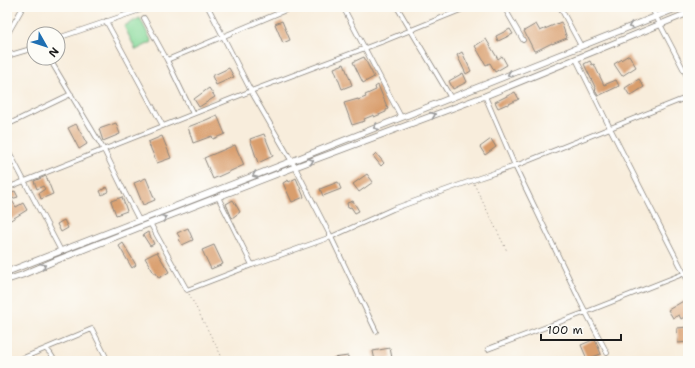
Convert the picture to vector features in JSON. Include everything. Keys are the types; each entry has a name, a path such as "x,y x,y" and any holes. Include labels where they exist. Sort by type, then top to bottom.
{"street":[{"path":"7,35 23,7"},
{"path":"66,35 134,9 149,7"},
{"path":"208,7 251,91 292,161 331,237 376,331"},
{"path":"167,60 293,7"},
{"path":"342,7 401,117"},
{"path":"397,7 451,98"},
{"path":"7,188 468,7"},
{"path":"504,7 523,40"},
{"path":"560,7 581,46"},
{"path":"651,7 688,78"},
{"path":"7,272 680,7"},
{"path":"7,280 295,167 485,96 688,13"},
{"path":"144,18 167,60 193,114"},
{"path":"106,21 163,126"},
{"path":"7,56 26,50"},
{"path":"576,59 610,128 686,273 688,281"},
{"path":"54,66 104,150 139,220"},
{"path":"7,125 71,94"},
{"path":"485,96 515,166 607,353"},
{"path":"150,223 187,290 331,237 393,209 515,166 688,97"},
{"path":"7,148 61,251"},
{"path":"218,197 252,265"},
{"path":"488,349 686,273"},
{"path":"16,361 92,329 108,361"},
{"path":"46,349 55,361"}],"path":[{"path":"472,180 507,251"},
{"path":"187,290 224,361"}],"green space":[{"path":"140,18 152,42 136,50 124,26"}],"building":[{"path":"282,21 290,40 283,43 275,24"},
{"path":"561,22 567,38 534,51 524,31 536,24 540,31"},
{"path":"510,29 513,34 498,41 496,36"},
{"path":"486,39 498,59 502,56 507,65 495,72 490,63 486,65 475,46"},
{"path":"462,52 471,71 466,74 457,55"},
{"path":"629,55 636,67 622,76 614,64"},
{"path":"364,57 374,77 363,83 353,62"},
{"path":"590,61 592,65 594,64 604,85 616,80 619,86 598,96 584,64"},
{"path":"344,64 352,85 342,89 334,68"},
{"path":"229,68 234,77 216,85 212,76"},
{"path":"463,73 467,82 453,89 449,81"},
{"path":"639,79 644,87 630,96 625,88"},
{"path":"378,85 388,109 386,112 374,117 374,115 364,119 365,121 352,125 344,103 366,97 365,95 376,90 375,87"},
{"path":"209,88 215,97 199,107 194,99"},
{"path":"515,92 519,99 498,108 495,102"},
{"path":"217,115 225,134 213,139 212,136 193,143 188,127"},
{"path":"116,123 120,134 103,141 99,129"},
{"path":"76,124 87,144 79,149 68,128"},
{"path":"264,134 273,156 258,163 250,139"},
{"path":"162,136 171,158 157,163 148,142"},
{"path":"491,139 496,147 485,155 480,147"},
{"path":"235,145 244,165 213,179 204,158"},
{"path":"376,153 384,163 381,166 373,156"},
{"path":"367,174 373,182 359,192 353,184"},
{"path":"46,176 53,194 41,199 39,193 45,189 43,186 37,189 34,181"},
{"path":"146,178 155,200 143,205 134,183"},
{"path":"296,178 304,197 292,202 283,183 288,180 289,182"},
{"path":"338,182 341,189 323,196 320,189"},
{"path":"107,187 109,191 102,195 100,191"},
{"path":"15,191 18,197 11,199 16,207 23,203 27,210 9,221 7,219 7,192 8,194"},
{"path":"122,197 127,211 116,215 111,201"},
{"path":"233,200 240,212 232,218 226,204"},
{"path":"353,201 359,211 355,213 351,207 348,208 347,203"},
{"path":"64,220 68,228 61,232 57,224"},
{"path":"188,228 193,240 182,245 177,233"},
{"path":"148,232 154,244 150,246 143,235"},
{"path":"123,243 136,265 132,268 119,246"},
{"path":"214,245 223,264 211,269 202,250"},
{"path":"157,252 169,272 159,278 156,273 154,273 145,258"},
{"path":"685,300 688,305 688,315 681,319 679,315 673,318 668,310"},
{"path":"688,327 688,342 678,343 677,328"},
{"path":"595,339 601,354 587,359 581,345"},
{"path":"390,348 392,358 375,361 373,351"},
{"path":"348,356 348,361 334,361 333,358"}]}
